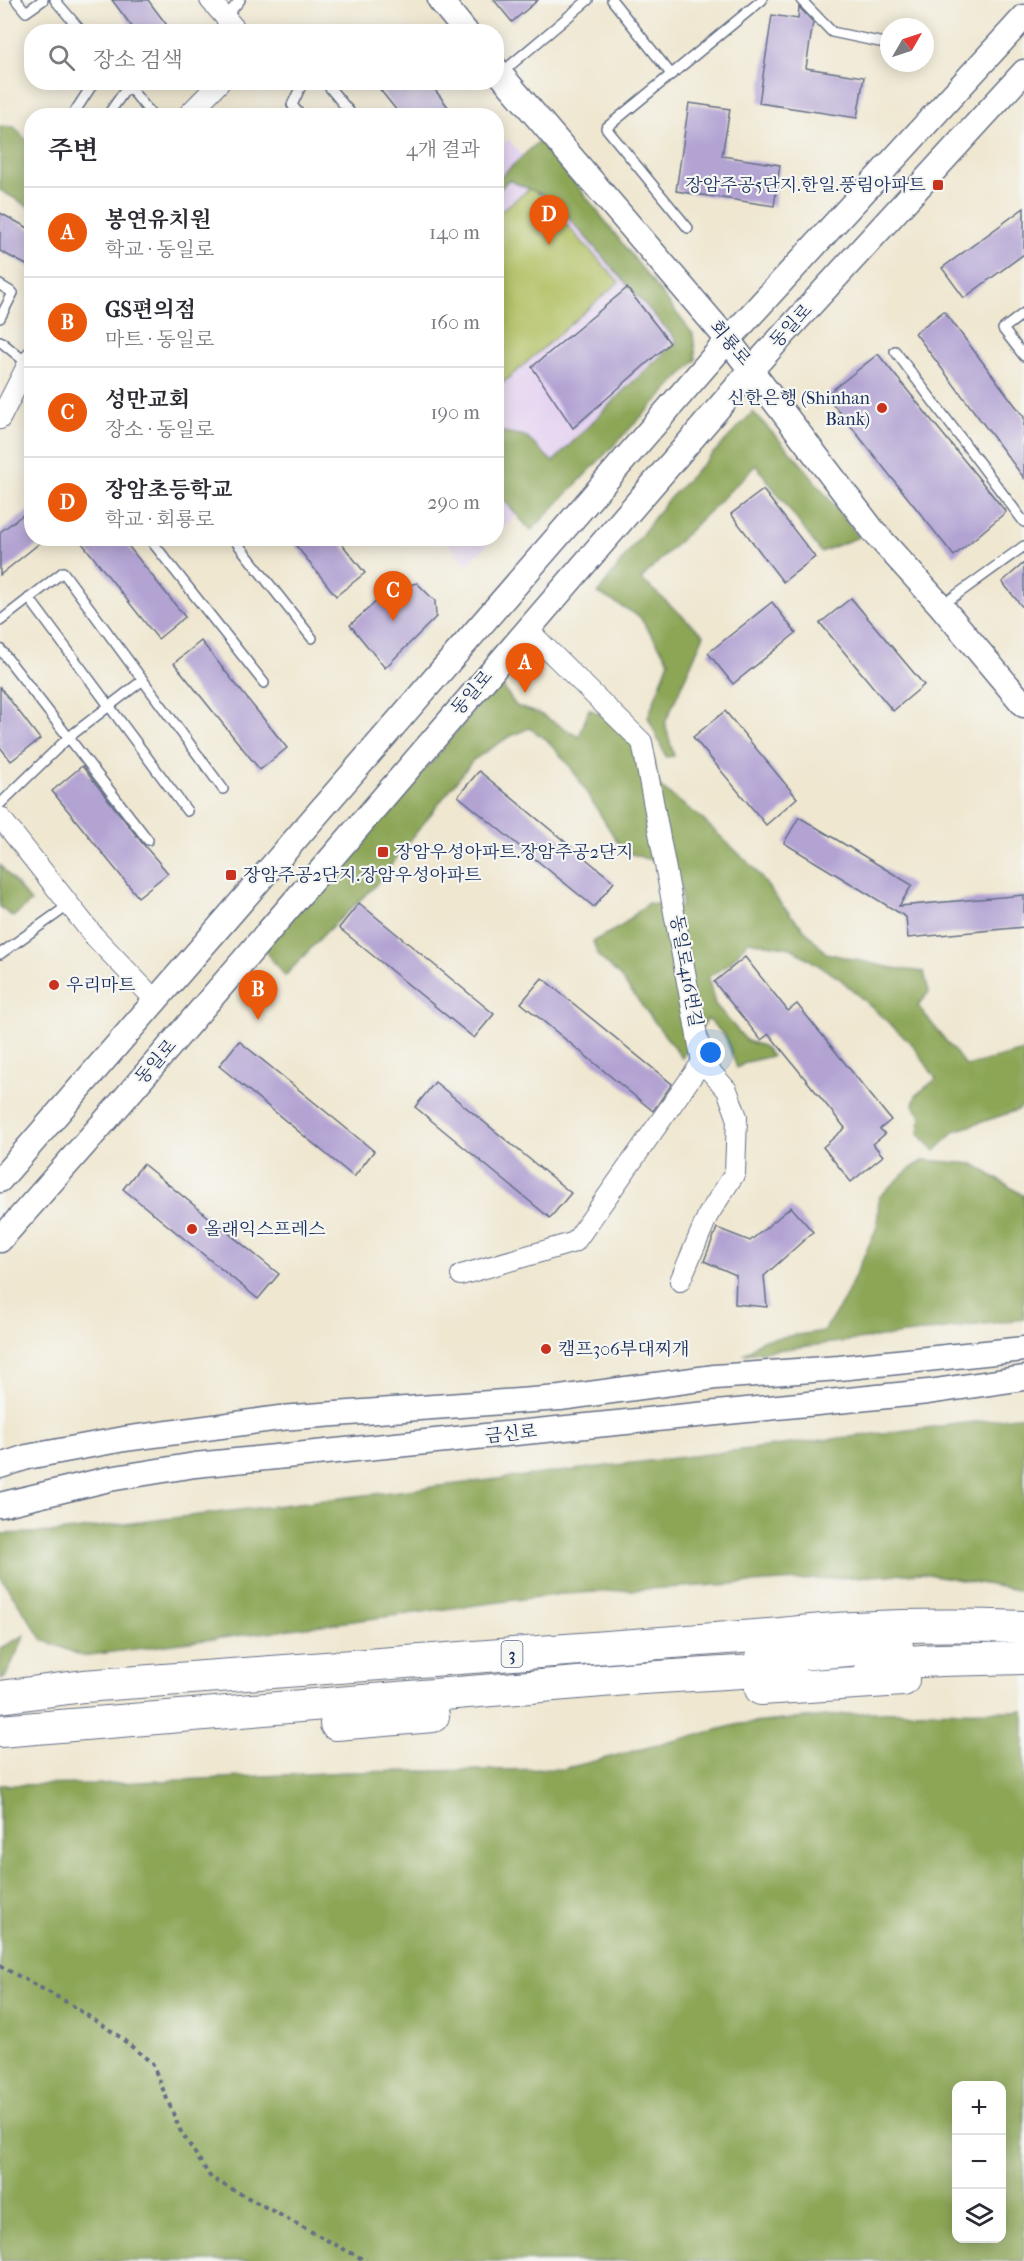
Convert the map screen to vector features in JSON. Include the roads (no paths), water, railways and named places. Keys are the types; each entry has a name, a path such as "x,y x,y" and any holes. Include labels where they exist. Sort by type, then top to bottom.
{"highway":[{"name":"3","path":"0,1697 84,1686 758,1636 838,1628 960,1624 1024,1628"},
{"path":"0,1731 765,1657 934,1643 1024,1645"},
{"path":"0,1715 626,1672 1024,1658"},
{"path":"0,1746 386,1721 631,1697 878,1681 1024,1676"}],"street":[{"path":"210,0 231,24"},
{"path":"440,0 460,24"},
{"name":"동일로","path":"0,1180 728,340 1024,17"},
{"name":"동일로","path":"0,1240 120,1104 752,369 1024,72"},
{"name":"회룡로","path":"504,78 728,340 875,533 942,606 1024,705"},
{"path":"195,108 212,90"},
{"path":"0,419 24,369"},
{"name":"동일로416번길","path":"527,629 642,742 702,1062"},
{"path":"0,817 94,936 155,1000"},
{"path":"461,1275 575,1242 702,1062 727,1090 737,1117 735,1173 708,1215 680,1281"},
{"name":"금신로","path":"0,1466 27,1457 124,1439 280,1419 560,1398 715,1377 839,1368 1024,1349"},
{"name":"금신로","path":"0,1504 99,1481 195,1465 928,1392 1024,1378"}],"lane":[{"path":"16,0 26,12 43,0"},
{"path":"55,0 75,24"},
{"path":"232,24 240,0"},
{"path":"504,66 588,0"},
{"path":"612,0 671,74"},
{"path":"688,228 606,128 762,0"},
{"path":"801,0 832,32 880,42"},
{"path":"77,108 89,90"},
{"path":"112,108 122,90"},
{"path":"131,90 146,108"},
{"path":"294,108 292,105 299,90"},
{"path":"332,90 346,108"},
{"path":"0,285 13,293 0,318"},
{"path":"1024,313 1003,329 1024,356"},
{"path":"0,341 24,356"},
{"path":"895,351 1024,522"},
{"path":"156,546 264,683"},
{"path":"239,546 312,638"},
{"path":"942,606 1024,546"},
{"path":"0,621 63,572 223,789"},
{"path":"29,598 107,707 187,812"},
{"path":"0,649 148,840"},
{"path":"0,804 69,737 143,680"},
{"path":"0,954 69,905"}],"place":[{"name":"장암주공5단지.한일.풍림아파트","path":"938,185"},
{"name":"장암초등학교","path":"549,245"},
{"name":"신한은행 (Shinhan Bank)","path":"882,408"},
{"name":"성만교회","path":"393,621"},
{"name":"봉연유치원","path":"525,693"},
{"name":"장암우성아파트.장암주공2단지","path":"383,852"},
{"name":"장암주공2단지.장암우성아파트","path":"231,875"},
{"name":"우리마트","path":"54,985"},
{"name":"GS편의점","path":"258,1020"},
{"name":"올래익스프레스","path":"192,1229"},
{"name":"캠프306부대찌개","path":"546,1349"}]}
